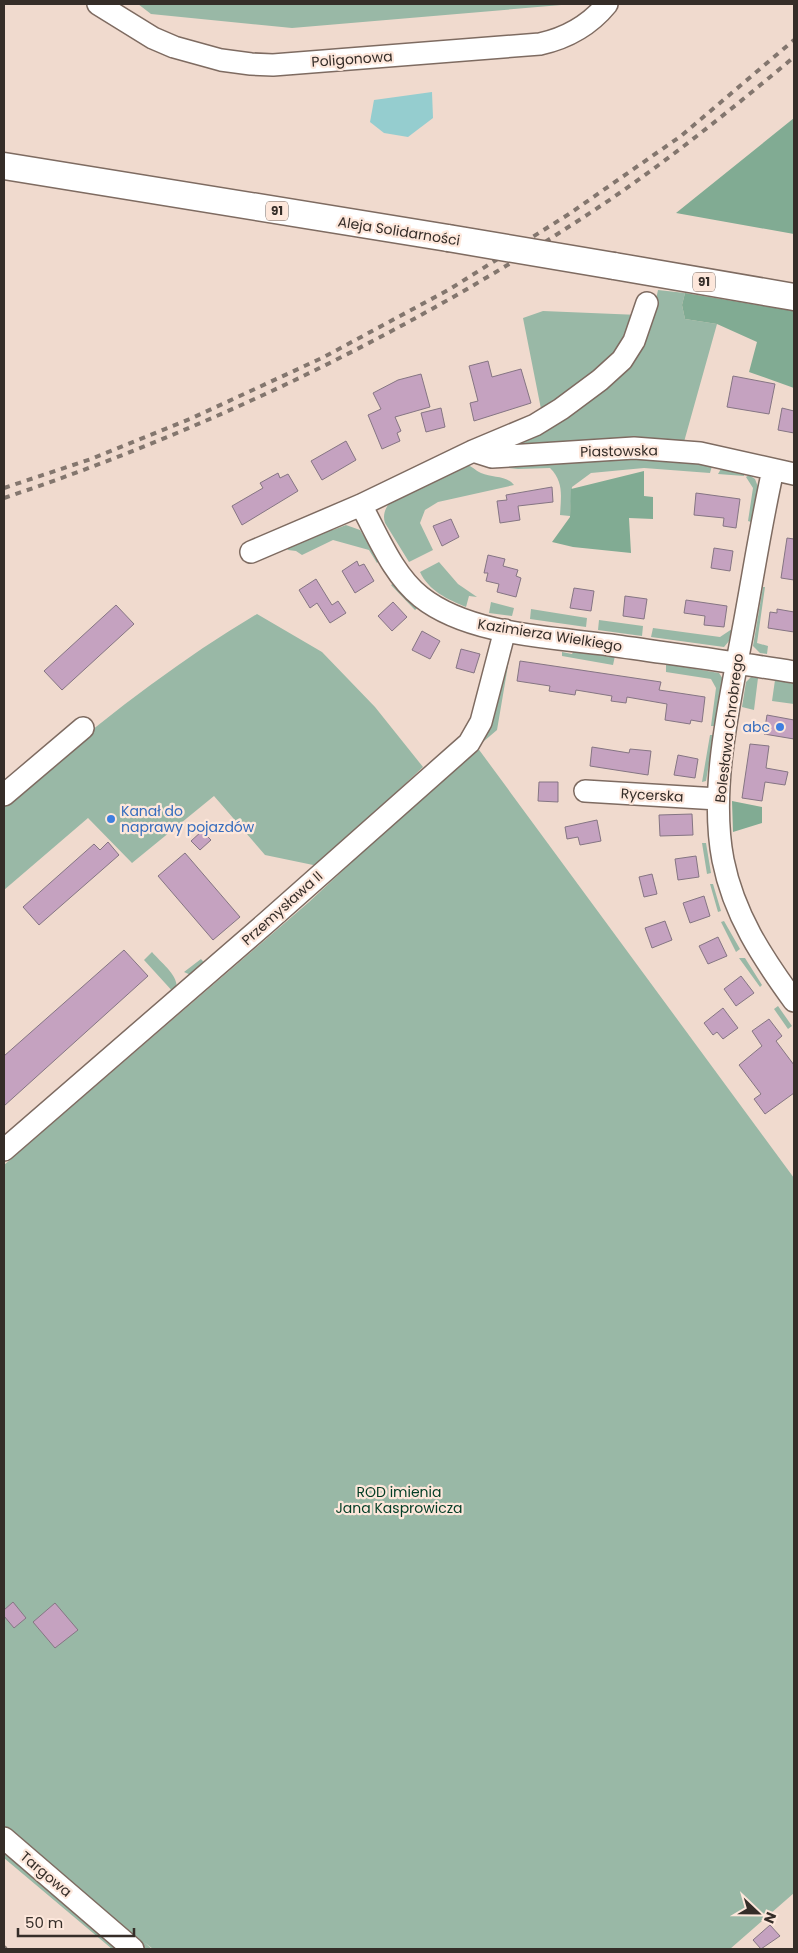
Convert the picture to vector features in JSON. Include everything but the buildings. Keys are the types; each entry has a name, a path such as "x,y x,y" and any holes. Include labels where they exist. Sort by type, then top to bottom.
{"main road":[{"name":"Aleja Solidarności","path":"4,166 448,238 794,297"}],"street":[{"name":"Poligonowa","path":"98,4 153,38 174,47 221,60 273,65 540,44 577,30 590,22 607,4"},
{"path":"251,552 361,506 473,451 535,425 600,380 622,360 634,341 647,303"},
{"name":"Piastowska","path":"473,451 492,457 634,448 700,453 794,474"},
{"name":"Bolesława Chrobrego","path":"773,470 736,662 718,799 724,861 740,914 759,953 794,1001"},
{"name":"Kazimierza Wielkiego","path":"361,506 400,574 421,597 444,612 461,619 505,630 736,662 794,672"},
{"name":"Przemysława II","path":"4,1150 267,922 469,743 481,722 505,630"},
{"path":"4,795 84,728"},
{"name":"Rycerska","path":"585,790 718,799"},
{"name":"Targowa","path":"4,1838 133,1949"}],"green space":[{"path":"138,4 573,4 292,28 151,14"},
{"path":"794,118 794,234 676,213"},
{"path":"658,290 685,293 682,305 685,319 717,324 682,449 500,445 570,410 655,304"},
{"path":"685,293 794,311 794,388 749,372 757,342 717,324 685,319 682,305"},
{"path":"543,311 639,315 625,344 582,387 541,409 523,318"},
{"path":"639,454 712,466 710,473 644,468 591,473 572,487 570,516 560,515 560,484 550,468 518,469 491,466"},
{"path":"463,464 469,465 485,475 503,478 514,485 438,502 425,510 420,523 433,550 409,562 385,523 384,516 388,505 412,487"},
{"path":"722,467 745,470 744,476 718,474"},
{"path":"644,471 644,496 653,497 653,519 629,518 631,553 573,547 552,542 570,517 571,489"},
{"path":"749,475 755,479 758,487 751,522 748,521 753,488 746,477"},
{"path":"346,525 360,530 379,561 377,563 369,550 333,540 302,555 296,551 288,550 285,544 329,526 333,530"},
{"path":"439,562 458,584 477,597 469,596 466,607 439,594 424,579 420,572"},
{"path":"394,583 418,607 415,610 391,585"},
{"path":"763,587 765,587 757,643 768,646 767,654 760,653 753,646"},
{"path":"491,602 514,608 512,616 489,613"},
{"path":"531,609 587,618 586,627 530,619"},
{"path":"257,614 322,652 375,707 423,767 318,866 265,855 214,796 132,863 88,818 4,890 4,803 126,703 190,657"},
{"path":"599,620 643,626 642,636 598,630"},
{"path":"653,628 720,637 732,629 729,641 724,647 651,637"},
{"name":"ROD imienia Jana Kasprowicza","path":"511,648 497,730 477,747 794,1178 794,1893 730,1949 153,1949 144,1942 152,1949 141,1949 42,1866 48,1861 41,1855 35,1859 4,1834 4,1165 309,902 434,786 473,746 507,649"},
{"path":"574,650 615,656 613,665 562,656 562,652 572,654"},
{"path":"666,664 719,673 723,679 715,726 711,726 716,688 711,679 666,672"},
{"path":"751,677 758,678 754,710 742,707 746,682"},
{"path":"775,680 794,684 794,704 772,701"},
{"path":"710,735 714,735 706,781 702,782"},
{"path":"732,801 762,807 762,823 733,832"},
{"path":"702,843 706,843 711,873 707,874"},
{"path":"710,884 713,884 721,911 718,912"},
{"path":"724,921 740,949 736,952 721,922"},
{"path":"152,952 174,977 177,988 175,994 144,960"},
{"path":"739,958 745,958 762,985 760,987"},
{"path":"201,959 207,966 193,976 184,972"},
{"path":"778,1006 792,1026 788,1029 774,1009"},
{"path":"4,1850 121,1949 112,1949 4,1858"}],"water":[{"path":"432,92 433,118 408,137 384,133 370,122 374,100"}],"railway":[{"path":"4,488 91,459 190,419 324,357 450,289 569,214 681,136 794,40"},
{"path":"4,498 161,440 237,407 313,371 460,293 532,250 627,188 700,134 794,57"}],"place":[{"name":"abc","path":"780,727"},
{"name":"Kanał do naprawy pojazdów","path":"111,819"}]}
